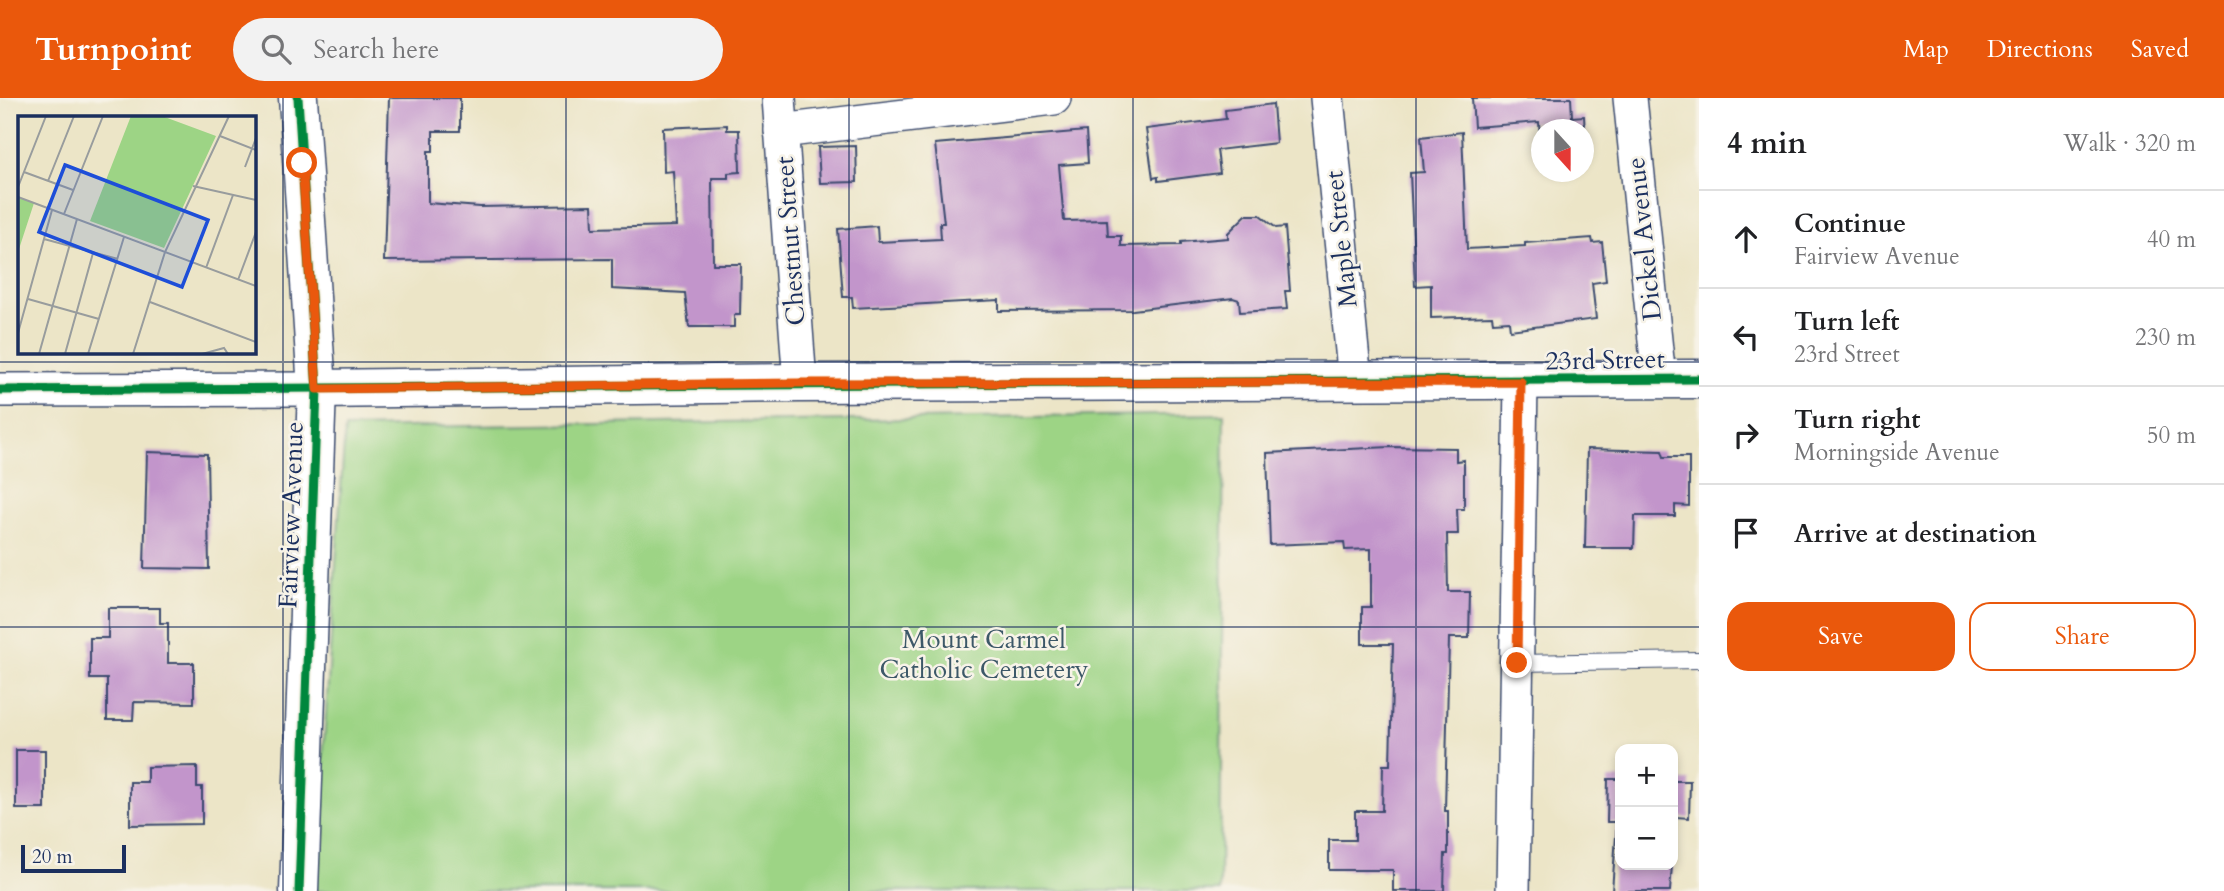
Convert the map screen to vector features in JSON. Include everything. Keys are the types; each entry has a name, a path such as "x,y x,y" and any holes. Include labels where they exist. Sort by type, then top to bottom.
{"street":[{"name":"Fairview Avenue","path":"298,98 317,389 299,891"},
{"name":"Chestnut Street","path":"779,98 800,383"},
{"path":"781,131 1054,98"},
{"name":"Maple Street","path":"1327,98 1355,381"},
{"name":"Dickel Avenue","path":"1630,98 1659,379"},
{"name":"23rd Street","path":"0,390 1699,379"},
{"path":"1513,891 1521,382"}],"lane":[{"path":"1517,663 1699,660"}],"green space":[{"name":"Mount Carmel Catholic Cemetery","path":"1224,414 1220,891 314,891 345,428"}],"building":[{"path":"389,98 460,98 460,131 433,131 433,151 428,151 428,203 480,207 592,205 593,228 676,226 673,171 664,172 663,128 727,125 727,130 739,130 740,172 728,173 728,178 712,178 713,264 741,264 740,315 734,315 734,327 689,327 685,293 612,289 612,259 384,261"},
{"path":"1472,98 1571,98 1572,117 1584,116 1584,119 1531,119 1531,123 1474,127"},
{"path":"1273,104 1276,143 1217,150 1220,173 1158,181 1158,177 1153,178 1146,129 1226,119 1225,110"},
{"path":"1086,131 1088,163 1059,165 1064,221 1107,220 1108,236 1121,236 1121,246 1181,245 1181,242 1228,238 1228,233 1246,215 1260,215 1276,228 1285,227 1290,291 1285,291 1287,309 1240,312 1239,300 1233,298 1133,310 999,311 999,300 853,308 852,297 843,297 838,229 877,226 878,242 941,239 940,223 944,223 935,144"},
{"path":"1462,132 1467,249 1592,238 1593,243 1602,242 1606,281 1592,283 1596,319 1510,330 1509,321 1493,322 1492,316 1431,318 1431,285 1415,286 1410,173 1424,172 1421,137"},
{"path":"856,146 857,182 820,183 818,147"},
{"path":"1390,447 1456,448 1456,461 1464,460 1464,509 1457,509 1458,534 1447,534 1448,592 1470,592 1469,638 1449,638 1445,811 1448,811 1448,854 1445,854 1444,891 1393,891 1393,870 1329,870 1329,840 1355,840 1355,811 1382,811 1383,765 1390,765 1393,644 1362,644 1362,607 1371,607 1371,549 1345,550 1344,542 1270,545 1267,453"},
{"path":"1587,449 1662,451 1664,457 1689,457 1689,506 1675,505 1675,516 1635,516 1634,548 1585,548"},
{"path":"147,452 207,454 209,569 144,568"},
{"path":"108,608 160,608 160,623 168,623 168,663 194,663 194,703 134,702 133,720 107,720 107,679 90,679 90,638 108,638"},
{"path":"16,750 45,750 45,809 16,809"},
{"path":"197,766 197,787 202,787 202,824 130,825 130,782 147,782 147,767"},
{"path":"1608,779 1615,779 1615,822 1607,822"},
{"path":"1678,781 1690,781 1689,818 1678,817"},
{"path":"1615,850 1615,870 1672,870 1670,891 1612,891"}],"cycle path":[{"path":"298,98 317,389 299,891"},
{"path":"0,390 1699,379"}],"route":[{"path":"302,163 317,389 800,383 1521,382 1517,663"}]}
